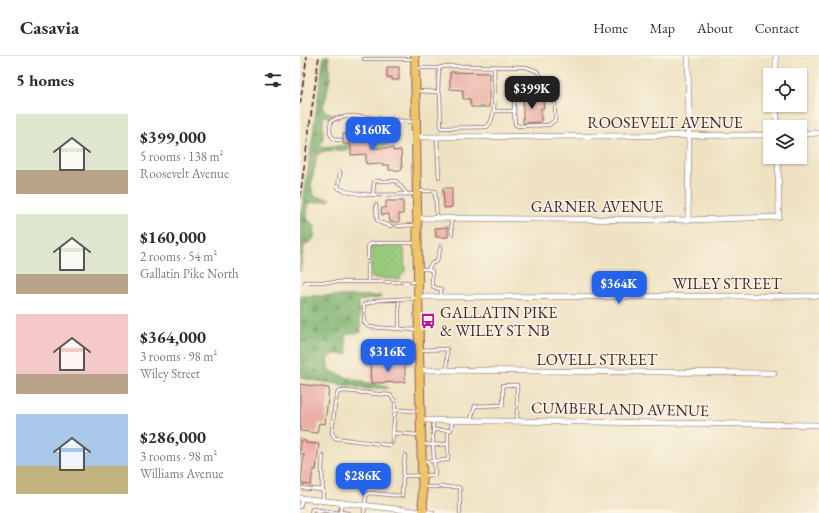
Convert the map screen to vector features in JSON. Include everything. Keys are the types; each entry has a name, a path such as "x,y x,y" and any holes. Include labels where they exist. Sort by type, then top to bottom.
{"main road":[{"path":"415,57 418,298 423,513"}],"street":[{"path":"688,56 688,220"},
{"path":"776,56 776,68"},
{"path":"807,134 819,133"},
{"name":"ROOSEVELT AVENUE","path":"416,137 763,135"},
{"name":"GARNER AVENUE","path":"418,222 437,218 688,220 777,217 779,216 778,164"},
{"name":"WILEY STREET","path":"418,298 819,296"},
{"name":"LOVELL STREET","path":"420,370 774,373"},
{"name":"CUMBERLAND AVENUE","path":"421,420 819,425"},
{"path":"301,498 432,513"}],"lane":[{"path":"364,59 415,57"},
{"path":"415,68 439,68 446,66 526,68 537,71 540,75"},
{"path":"439,68 438,92 440,94 441,128 487,128 492,122 494,112 494,67"},
{"path":"415,91 438,92"},
{"path":"550,94 555,99 555,120 548,125 517,126 514,118 514,111 514,101 516,97 520,95 550,94"},
{"path":"494,112 514,111"},
{"path":"341,140 337,141 332,138 330,132 331,121 335,119 370,117 384,118 401,122 416,122"},
{"path":"360,133 361,129 376,124 384,118"},
{"path":"437,136 439,177"},
{"path":"340,172 338,188 348,193 407,194 435,191 437,218"},
{"path":"373,194 374,182 396,181 407,194"},
{"path":"376,205 377,220 391,226"},
{"path":"451,218 452,234"},
{"path":"397,226 418,222"},
{"path":"368,258 369,244 372,243 418,243"},
{"path":"428,269 431,264 437,261 440,246"},
{"path":"368,265 368,282"},
{"path":"418,269 428,269 432,271 432,286 441,289 441,297"},
{"path":"305,282 418,282"},
{"path":"418,298 379,300 365,304 364,322 365,325 369,327 419,330"},
{"path":"399,299 399,329"},
{"path":"368,352 447,349 447,371"},
{"path":"471,421 475,406 503,405 503,385 517,385 517,421"},
{"path":"344,390 390,395 395,401 393,433 392,444 388,445 335,438 332,433 335,403 338,392 344,390"},
{"path":"395,410 421,412"},
{"path":"403,476 435,475 433,420"},
{"path":"433,430 451,430 452,421"},
{"path":"422,461 448,460 448,430"},
{"path":"393,433 422,436"},
{"path":"422,444 448,444"},
{"path":"323,455 323,501"},
{"path":"364,513 366,496 369,493 402,496 405,456"},
{"path":"423,487 458,487 460,489 460,513"},
{"path":"300,488 324,490"},
{"path":"300,507 301,498"},
{"path":"340,513 342,503"},
{"path":"378,507 378,513"},
{"path":"311,513 312,509 348,513"}],"green space":[{"path":"324,56 329,56 330,76 323,105 325,111 339,116 339,119 323,116 323,138 319,147 378,143 380,136 387,131 391,138 388,145 379,148 324,151 317,155 311,186 314,196 331,199 328,201 308,203 307,219 315,226 314,238 304,247 300,272 300,217"},
{"path":"398,245 404,249 405,271 399,279 372,278 371,247"},
{"path":"300,296 381,296 380,298 358,301 361,332 345,335 348,354 334,354 327,359 329,370 354,380 388,388 369,389 300,378"}],"building":[{"path":"387,67 399,67 399,80 392,80 392,77 387,78"},
{"path":"450,72 489,73 489,107 471,107 470,99 463,99 463,90 450,89"},
{"path":"541,97 544,108 541,108 541,122 523,123 523,98"},
{"path":"367,130 372,130 371,148 393,148 393,151 401,150 402,170 389,170 389,165 381,165 381,163 366,164 366,154 351,155 351,144 343,144 343,134 357,134 360,136"},
{"path":"443,188 452,188 452,207 444,208"},
{"path":"386,201 403,201 403,214 399,214 399,222 390,222 389,214 382,215 381,210 382,208 386,208"},
{"path":"448,227 448,237 436,237 435,228"},
{"path":"370,363 405,363 405,382 371,383"},
{"path":"300,384 329,388 325,424 319,423 317,433 300,431"},
{"path":"300,440 306,441 305,443 319,444 316,470 313,470 311,485 301,484 304,454 300,454"}],"railway":[{"path":"300,104 307,56"},
{"path":"300,197 319,56"}],"place":[{"name":"GALLATIN PIKE & WILEY ST NB","path":"428,321"}]}
